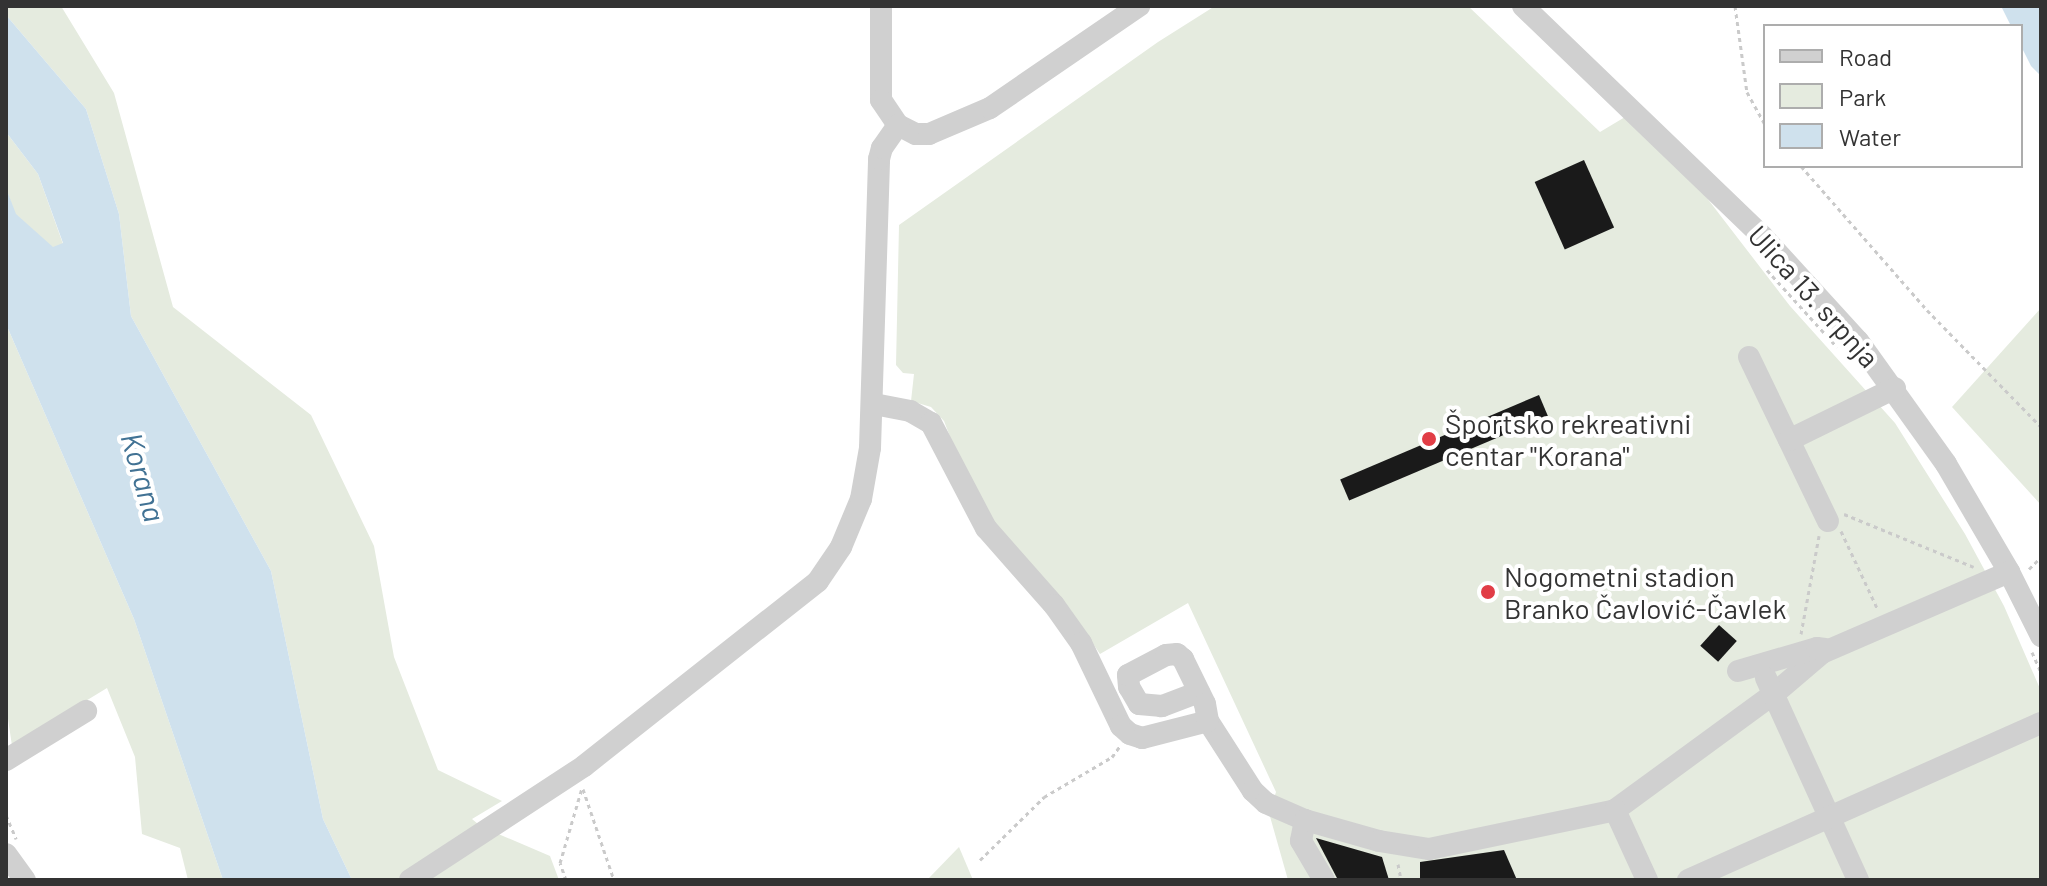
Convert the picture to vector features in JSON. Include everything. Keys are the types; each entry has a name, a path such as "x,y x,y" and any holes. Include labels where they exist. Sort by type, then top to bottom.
{"street":[{"path":"881,6 881,100 898,125 916,134 929,134 990,108 1139,6"},
{"name":"Ulica 13. srpnja","path":"1523,6 1762,236 1858,341 1895,388 1946,464 2009,572 2041,636"},
{"path":"410,880 583,777 818,581 841,547 861,499 874,404 879,159 898,125"},
{"path":"1749,357 1831,520"},
{"path":"1789,440 1895,388"},
{"path":"874,404 910,411 931,423 986,528 1054,605 1081,643 1121,726 1130,734 1142,738 1208,721"},
{"path":"1199,692 1208,721 1253,791 1266,803 1305,820 1379,841 1429,849 1615,810 1771,685 1830,649 2009,572"},
{"path":"1738,671 1817,648 1830,649"},
{"path":"1771,685 1858,880"},
{"path":"6,760 86,711"},
{"path":"1688,880 2041,723"},
{"path":"1615,810 1647,880"},
{"path":"1305,820 1301,841 1324,880"},
{"path":"6,854 25,880"}],"path":[{"path":"1735,6 1747,92 1763,121"},
{"path":"1803,168 1927,310 2041,427"},
{"path":"1799,646 1821,524 1839,513 1856,517 1976,567"},
{"path":"1831,520 1878,611"},
{"path":"980,860 1044,797 1112,757 1130,734"},
{"path":"566,880 560,863 583,777"},
{"path":"583,777 614,880"},
{"path":"1397,858 1401,880"}],"green space":[{"path":"6,6 61,6 114,93 173,307 311,415 374,546 394,657 438,770 502,801 472,819 478,824 396,880 352,880 323,819 271,571 131,316 119,214 86,109 6,15"},
{"name":"Športsko rekreativni centar \"Korana\"","path":"1215,6 1468,6 1600,132 1625,117 1700,189 1790,306 1895,423 1965,534 2004,606 2041,691 2041,880 1288,880 1269,813 1276,792 1188,603 1100,654 1069,608 990,517 959,460 944,421 931,407 911,401 914,374 903,373 896,365 899,225 1158,42"},
{"path":"6,132 38,174 63,244 53,248 15,214 6,188"},
{"path":"2041,308 2041,505 1952,407"},
{"path":"6,324 134,619 223,880 188,880 180,848 142,834 135,757 107,688 12,746 6,705"},
{"path":"496,833 550,856 559,880 424,880"},
{"path":"959,847 973,880 927,880"}],"water":[{"path":"2001,6 2041,6 2041,76 2031,66 2023,50 2023,24 2010,24"},
{"name":"Korana","path":"6,15 86,109 119,214 131,316 271,571 323,819 352,880 223,880 134,619 6,324 6,188 16,214 53,247 63,243 38,174 6,132"}],"building":[{"path":"1584,160 1614,228 1565,250 1535,182"},
{"path":"1539,395 1548,416 1349,501 1340,479"},
{"path":"1719,625 1737,641 1718,662 1700,646"},
{"path":"1316,838 1382,857 1389,880 1338,880"},
{"path":"1504,850 1517,880 1420,880 1420,862"}],"place":[{"name":"Športsko rekreativni centar \"Korana\"","path":"1429,439"},
{"name":"Nogometni stadion Branko Čavlović-Čavlek","path":"1488,592"}]}
